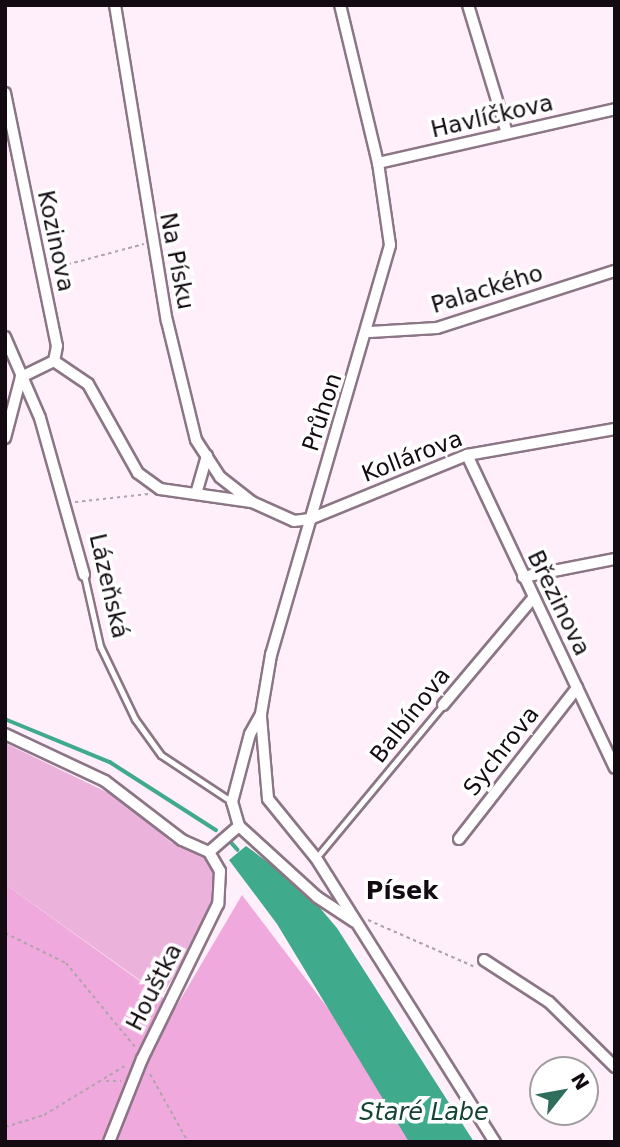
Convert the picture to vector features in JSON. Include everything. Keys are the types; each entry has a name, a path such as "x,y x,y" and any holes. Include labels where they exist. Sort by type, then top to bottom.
{"street":[{"name":"Na Písku","path":"115,5 151,242 196,440 207,456 252,502"},
{"name":"Průhon","path":"232,802 261,714 310,519 370,332 390,245 378,163 341,5"},
{"path":"468,5 507,133"},
{"name":"Kozinova","path":"5,93 57,346 54,361"},
{"name":"Havlíčkova","path":"378,163 615,109"},
{"name":"Palackého","path":"370,332 437,328 615,271"},
{"name":"Lázeňská","path":"5,337 67,503 83,575"},
{"path":"5,438 21,377 54,361 88,384 138,472 160,489"},
{"name":"Kollárova","path":"310,519 467,455 615,429"},
{"name":"Březinova","path":"467,455 577,688 609,742 615,768"},
{"path":"196,494 207,456"},
{"name":"Na Písku","path":"160,489 252,502 294,521 310,519"},
{"path":"523,577 615,559"},
{"name":"Balbínova","path":"443,705 534,597"},
{"name":"Sychrova","path":"459,839 577,688"},
{"path":"261,714 268,799 316,858 495,1142"},
{"path":"5,734 105,781 182,840 209,852 239,826"},
{"path":"232,802 239,826 317,897 359,925"},
{"name":"Houštka","path":"109,1142 140,1057 218,904 222,881 209,852"},
{"path":"484,960 548,1002 615,1067"}],"lane":[{"name":"Lázeňská","path":"83,575 100,646 135,719 161,755 232,802"},
{"name":"Balbínova","path":"316,858 443,705"}],"path":[{"path":"41,271 151,242"},
{"path":"67,503 129,492 154,495 160,489"},
{"path":"359,925 374,917 493,975 497,970"},
{"path":"5,933 66,963 116,1017 188,1142"},
{"path":"5,1127 44,1115 105,1081 140,1057"},
{"path":"105,1081 132,1082"}],"shaded area":[{"path":"5,743 121,799 172,843 214,846 212,911 162,996 5,884"},
{"path":"5,884 176,1007 242,895 343,1028 411,1142 5,1142"}],"water":[{"name":"Staré Labe","path":"246,846 303,888 337,928 474,1142 409,1142 277,924 229,860"}],"waterway":[{"path":"5,719 110,762 216,830"},
{"path":"229,840 238,850"}],"district":[{"name":"Písek","path":"402,892"}]}
